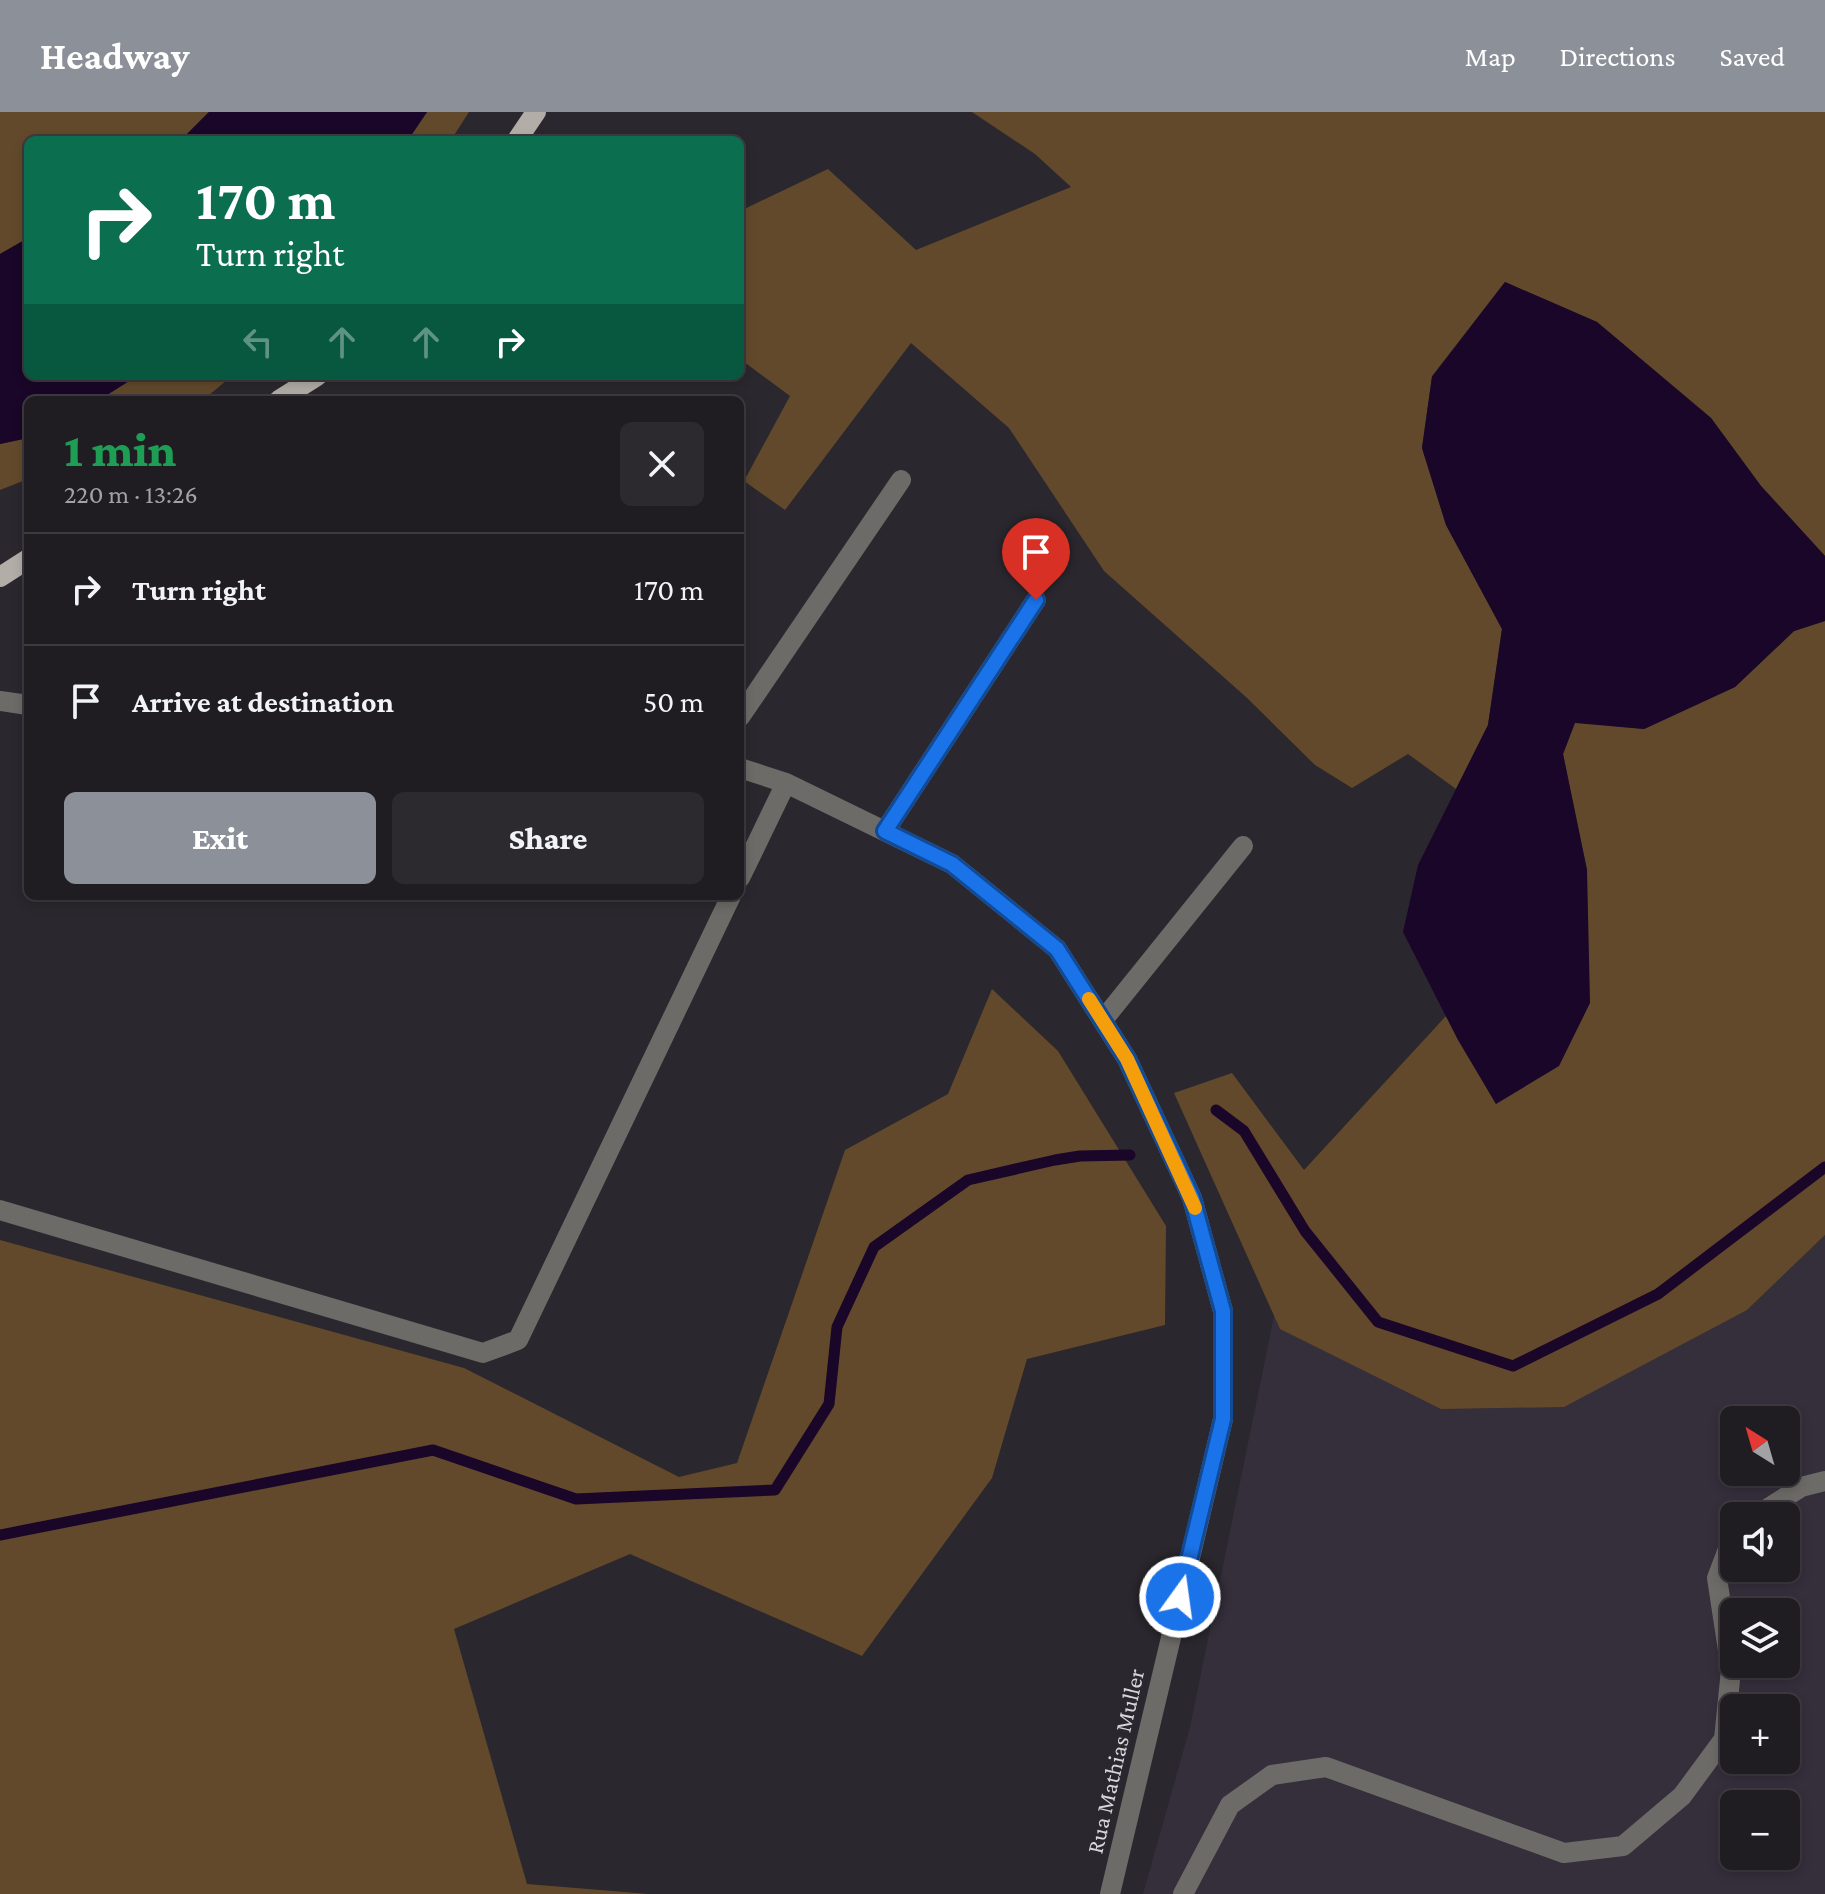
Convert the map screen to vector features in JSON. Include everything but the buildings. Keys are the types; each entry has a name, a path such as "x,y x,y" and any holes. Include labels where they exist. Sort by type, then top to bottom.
{"main road":[{"path":"520,136 536,112"},
{"path":"285,396 311,380"},
{"path":"0,577 24,562"}],"street":[{"path":"744,711 901,480"},
{"path":"885,831 1036,600"},
{"path":"0,701 24,704"},
{"name":"Rua Mathias Muller","path":"744,769 786,783 952,864 1057,949 1127,1059 1192,1198 1223,1311 1223,1419 1110,1894"},
{"path":"744,870 786,783"},
{"path":"1103,1020 1243,846"},
{"path":"0,1210 483,1353 518,1340 729,900"},
{"path":"1778,1502 1801,1487 1825,1481"},
{"path":"1183,1894 1230,1805 1272,1775 1326,1767 1564,1853 1623,1846 1682,1796 1724,1739 1731,1670 1717,1578 1720,1570"}],"shaded area":[{"path":"0,112 209,112 185,136 24,136 24,240 0,254"},
{"path":"209,112 427,112 411,136 185,136"},
{"path":"427,112 469,112 454,136 411,136"},
{"path":"972,112 1825,112 1825,556 1761,486 1711,418 1597,322 1505,282 1432,376 1422,448 1446,525 1502,629 1488,725 1456,789 1408,754 1352,788 1315,765 1246,697 1104,571 1009,428 911,343 785,510 744,481 790,396 744,362 744,209 828,169 916,250 1071,187 1035,154"},
{"path":"24,240 24,380 131,380 105,396 24,396 24,439 0,444 0,254"},
{"path":"1505,282 1597,322 1711,418 1761,486 1825,556 1825,621 1794,631 1735,687 1644,729 1575,723 1563,754 1587,870 1590,1003 1559,1066 1496,1104 1458,1040 1403,932 1418,865 1488,725 1502,629 1446,525 1422,448 1432,377"},
{"path":"131,380 227,380 208,396 105,396"},
{"path":"24,439 24,481 0,490 0,444"},
{"path":"1825,621 1825,1235 1747,1310 1564,1407 1441,1409 1280,1329 1174,1093 1232,1073 1304,1170 1446,1016 1496,1104 1587,870 1563,754 1575,722 1644,729 1735,687 1794,631"},
{"path":"992,989 1058,1051 1166,1226 1165,1325 1027,1359 992,1478 862,1656 630,1554 454,1629 527,1884 649,1894 0,1894 0,1240 464,1368 679,1477 737,1463 845,1150 948,1094"},
{"path":"1825,1235 1825,1894 1143,1894 1190,1727 1274,1316 1747,1310"}],"waterway":[{"path":"1216,1110 1244,1131 1305,1231 1378,1322 1513,1366 1658,1294 1825,1167"},
{"path":"0,1535 433,1450 576,1499 775,1490 829,1404 837,1327 874,1247 968,1180 1080,1156 1130,1155"}],"slow traffic":[{"path":"1089,999 1127,1059 1195,1208"}],"route":[{"path":"1036,600 885,831 952,864 1057,949 1127,1059 1192,1198 1223,1311 1223,1419 1180,1597"}]}
